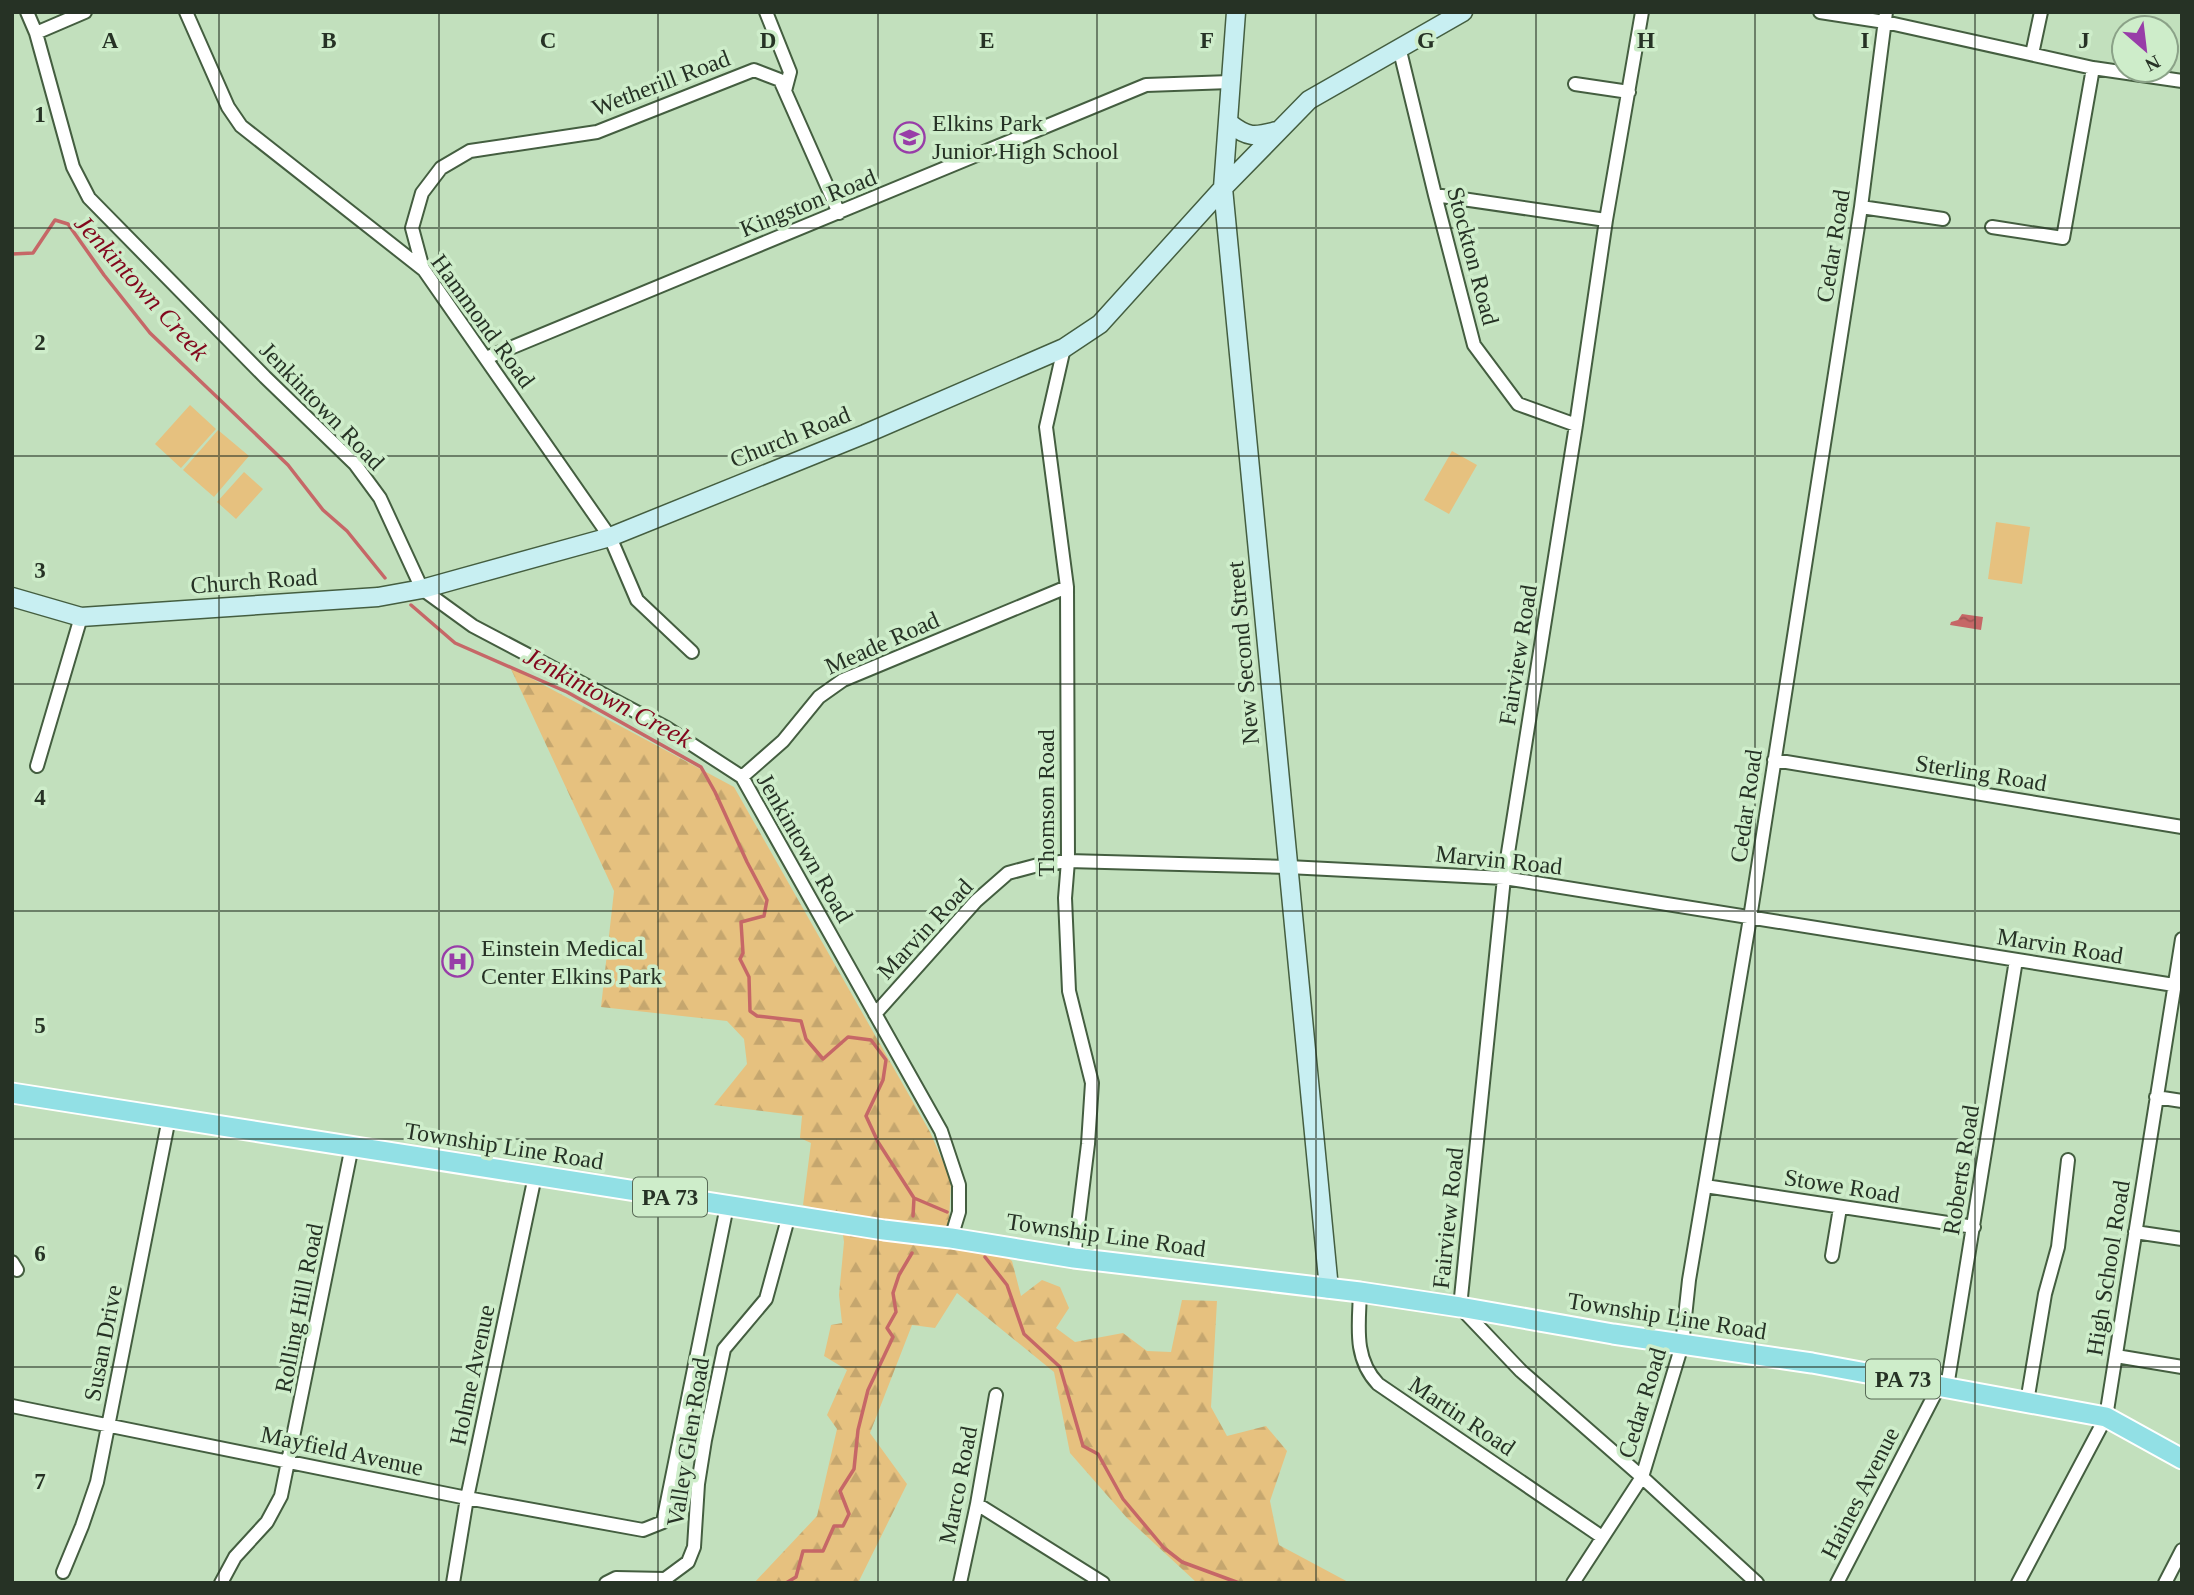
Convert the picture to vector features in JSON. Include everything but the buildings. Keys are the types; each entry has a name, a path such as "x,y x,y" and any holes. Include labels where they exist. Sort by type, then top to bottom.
{"main road":[{"name":"Township Line Road","path":"12,1093 727,1206 1074,1258 1360,1292 1682,1345 1812,1363 2106,1417 2182,1459"}],"street":[{"name":"Jenkintown Road","path":"27,12 36,33 73,167 89,198 265,377 355,464 380,498 422,589 472,626 665,727 742,777 941,1131 959,1185 959,1212 951,1238"},
{"path":"36,33 85,12"},
{"name":"Hammond Road","path":"186,12 228,107 241,126 424,270 610,537 637,600 692,652"},
{"path":"766,12 790,72 785,91 839,213"},
{"name":"New Second Street","path":"1236,12 1223,188 1329,1289"},
{"name":"Church Road","path":"12,597 81,617 378,597 422,589 610,537 864,434 1064,348 1100,324 1223,188 1308,100 1463,12"},
{"name":"Fairview Road","path":"1460,1307 1504,878 1606,220 1642,12"},
{"path":"1820,12 1885,17 2093,68 2182,81"},
{"path":"2032,54 2040,12"},
{"name":"Cedar Road","path":"1573,1583 1642,1478 1682,1345 1689,1280 1751,918 1861,206 1885,17"},
{"name":"Stockton Road","path":"1399,47 1474,345 1518,404 1576,425"},
{"path":"1992,227 2063,238 2093,68"},
{"name":"Wetherill Road","path":"424,270 412,228 422,193 441,168 470,151 597,132 754,70 780,80 785,91"},
{"name":"Kingston Road","path":"485,358 1146,86 1230,82"},
{"path":"1574,84 1629,92"},
{"path":"1228,123 1249,136 1278,131"},
{"path":"1435,195 1606,220"},
{"path":"1861,206 1942,219"},
{"name":"Thomson Road","path":"1064,348 1046,427 1067,587 1068,861 1065,898 1069,991 1092,1083 1088,1144 1074,1258"},
{"name":"Meade Road","path":"742,777 783,741 819,697 842,680 1067,587"},
{"path":"37,766 81,617"},
{"name":"Sterling Road","path":"1774,760 2182,827"},
{"name":"Marvin Road","path":"875,1014 976,901 1008,873 1068,861 1288,867 1504,878 2174,985"},
{"name":"High School Road","path":"2018,1583 2106,1417 2182,939"},
{"name":"Roberts Road","path":"1943,1386 1974,1227 2016,960"},
{"path":"2156,1097 2182,1101"},
{"name":"Susan Drive","path":"63,1572 97,1482 169,1118"},
{"name":"Rolling Hill Road","path":"221,1583 235,1557 267,1522 281,1496 352,1146"},
{"path":"2027,1402 2045,1294 2057,1247 2068,1160"},
{"name":"Holme Avenue","path":"453,1583 467,1498 535,1176"},
{"name":"Stowe Road","path":"1705,1186 1974,1227"},
{"name":"Mayfield Avenue","path":"12,1406 467,1498 643,1530 663,1522 727,1206"},
{"path":"1832,1256 1840,1208"},
{"name":"Valley Glen Road","path":"606,1583 616,1578 665,1579 688,1562 694,1547 698,1484 723,1349 766,1299 789,1215"},
{"path":"2135,1232 2182,1239"},
{"name":"Martin Road","path":"1360,1292 1359,1352 1365,1368 1378,1384 1602,1538"},
{"path":"1460,1307 1521,1371 1757,1583"},
{"path":"2116,1356 2182,1367"},
{"name":"Haines Avenue","path":"1837,1583 1943,1386"},
{"name":"Marco Road","path":"960,1583 996,1395"},
{"path":"977,1504 1103,1583"},
{"path":"2165,1583 2182,1550"}],"green space":[{"path":"190,405 216,429 181,468 155,444"},
{"path":"218,430 249,456 214,497 183,470"},
{"path":"1452,451 1477,465 1449,514 1424,500"},
{"path":"244,472 263,489 236,519 217,502"},
{"path":"1996,522 2030,527 2022,584 1988,579"},
{"path":"510,667 734,787 930,1132 951,1180 949,1222 1012,1261 1021,1296 1042,1280 1060,1287 1069,1308 1056,1328 1075,1342 1123,1333 1147,1351 1171,1352 1182,1300 1217,1301 1211,1407 1227,1436 1266,1426 1287,1451 1270,1501 1279,1545 1350,1583 1196,1582 1127,1518 1070,1453 1054,1372 957,1293 935,1328 912,1325 870,1433 907,1484 858,1583 754,1583 817,1516 837,1429 827,1415 847,1370 824,1356 831,1325 842,1323 839,1295 844,1242 840,1214 803,1205 811,1143 800,1138 802,1116 714,1105 747,1064 744,1039 727,1021 601,1007 614,891"}],"water":[{"path":"1962,614 1983,617 1981,630 1950,625"}],"waterway":[{"name":"Jenkintown Creek","path":"12,254 33,253 55,220 68,224 150,333 288,465 323,510 347,531 385,578"},
{"name":"Jenkintown Creek","path":"411,605 455,643 567,692 701,767 767,900 764,916 741,922 743,953 740,959 749,977 750,1011 757,1016 801,1021 806,1039 823,1059 848,1037 871,1040 886,1060 883,1080 866,1116 878,1142 914,1198 947,1212"},
{"path":"913,1216 914,1198"},
{"path":"786,1583 796,1577 803,1551 823,1551 834,1526 843,1526 849,1514 840,1491 854,1469 858,1430 868,1390 893,1337 887,1328 896,1312 893,1293 899,1275 912,1253"},
{"name":"Jenkintown Creek","path":"985,1257 1007,1285 1024,1334 1060,1367 1083,1446 1098,1454 1123,1499 1164,1548 1182,1562 1239,1583"}],"place":[{"name":"Elkins Park Junior High School","path":"909,137"},
{"name":"Einstein Medical Center Elkins Park","path":"458,962"}]}
